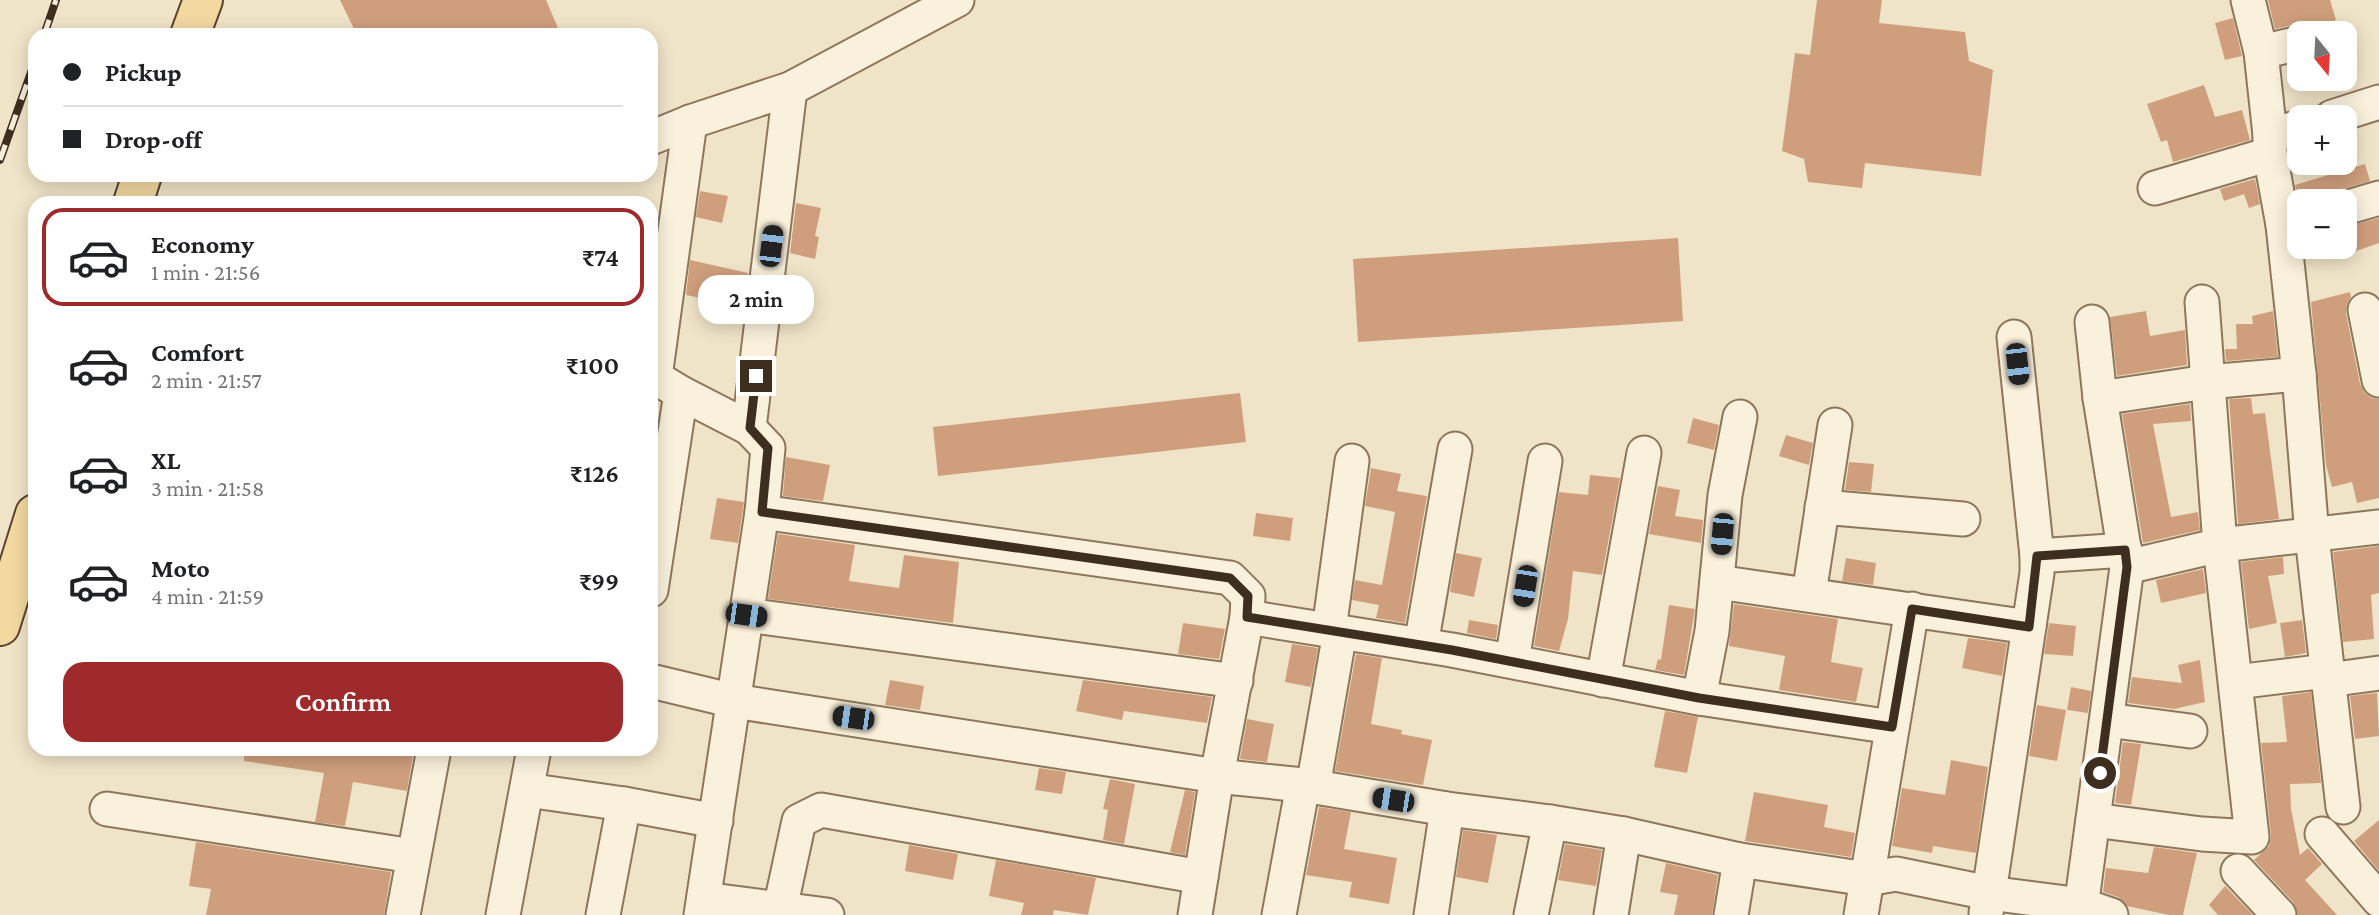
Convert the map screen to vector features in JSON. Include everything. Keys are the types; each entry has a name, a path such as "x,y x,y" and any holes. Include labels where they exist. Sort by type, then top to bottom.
{"main road":[{"path":"193,28 203,0"},
{"path":"0,626 28,536"}],"street":[{"path":"658,135 790,89 957,0"},
{"path":"2248,0 2280,138 2287,191"},
{"path":"2262,52 2287,46"},
{"path":"750,428 790,89"},
{"path":"2357,109 2379,102"},
{"path":"658,305 660,269 690,122"},
{"path":"2155,188 2280,138"},
{"path":"2357,204 2379,198"},
{"path":"2293,259 2312,536 2343,807"},
{"path":"2093,820 2252,838 2220,545 2202,302"},
{"path":"2365,310 2379,380"},
{"path":"658,683 734,701 1216,776 1308,786 1624,834 1740,860 1867,879 1896,874 1987,904 2091,912 2093,820 2126,559 2100,398 2092,321"},
{"path":"1987,904 2029,627 2037,556 2014,337"},
{"path":"2100,398 2207,382 2299,374"},
{"path":"658,379 750,428 768,448 762,512 703,907 780,909 827,915"},
{"path":"658,544 681,393"},
{"path":"1699,698 1712,631 1725,495 1740,417"},
{"path":"1809,594 1835,425"},
{"path":"1421,645 1455,449"},
{"path":"1603,680 1644,453"},
{"path":"1282,915 1335,631 1352,461"},
{"path":"1513,662 1545,461"},
{"path":"1822,507 1963,519"},
{"path":"762,512 1230,578 1248,596 1247,617 1216,776 1195,915"},
{"path":"2037,556 2126,559 2379,527"},
{"path":"1717,582 2029,627"},
{"path":"1861,915 1912,609"},
{"path":"746,615 1236,681"},
{"path":"1247,617 1421,645 1699,698 1892,727"},
{"path":"2236,682 2379,673"},
{"path":"2107,720 2190,732"},
{"path":"403,915 433,756"},
{"path":"503,915 533,756"},
{"path":"527,790 716,821"},
{"path":"603,915 624,804"},
{"path":"1431,915 1447,809"},
{"path":"107,810 413,856"},
{"path":"780,909 799,821 821,810 1201,877"},
{"path":"1531,915 1550,822"},
{"path":"1611,915 1624,834"},
{"path":"2322,834 2379,900"},
{"path":"1731,915 1740,860"},
{"path":"2238,872 2279,915"}],"building":[{"path":"340,0 546,0 558,28 354,28"},
{"path":"1817,0 1882,0 1879,23 1965,32 1969,61 1993,70 1981,176 1865,163 1862,188 1808,182 1804,159 1782,151 1795,53 1810,55"},
{"path":"2268,0 2330,0 2336,20 2287,21 2287,26 2275,29"},
{"path":"2233,18 2242,56 2225,60 2215,23"},
{"path":"2204,85 2215,117 2242,110 2250,140 2173,162 2167,140 2161,142 2147,104"},
{"path":"2365,164 2370,181 2342,189 2296,189 2295,185 2328,175 2357,175 2357,166"},
{"path":"2255,179 2260,204 2249,208 2244,194 2224,201 2220,189"},
{"path":"700,191 728,196 722,223 696,217"},
{"path":"796,203 821,208 815,236 819,237 815,259 790,253"},
{"path":"2379,218 2379,243 2357,251 2357,224"},
{"path":"1678,238 1683,321 1358,342 1353,259"},
{"path":"690,260 748,273 744,307 686,295"},
{"path":"2350,292 2346,314 2360,384 2365,393 2379,399 2379,498 2357,503 2352,482 2332,487 2326,465 2311,302"},
{"path":"2146,311 2150,336 2185,330 2187,365 2117,376 2110,317"},
{"path":"2273,311 2278,357 2226,361 2225,349 2237,349 2236,324 2253,324 2252,316"},
{"path":"1240,393 1246,442 938,476 933,427"},
{"path":"2251,398 2253,414 2265,413 2279,519 2238,524 2229,399"},
{"path":"2190,404 2191,421 2153,424 2171,517 2198,512 2200,530 2143,543 2122,414"},
{"path":"1693,418 1719,425 1714,450 1687,443"},
{"path":"1786,435 1813,443 1809,465 1779,456"},
{"path":"786,457 830,465 823,501 783,496"},
{"path":"1849,462 1874,464 1871,492 1845,490"},
{"path":"1371,468 1401,474 1397,491 1427,496 1405,623 1376,618 1379,605 1352,600 1355,580 1382,585 1395,512 1365,506"},
{"path":"1590,475 1620,478 1602,575 1573,571 1568,619 1559,651 1534,646 1559,492 1588,495"},
{"path":"1658,486 1680,490 1675,516 1703,520 1701,543 1649,534"},
{"path":"717,498 744,502 738,543 710,539"},
{"path":"1256,513 1293,518 1290,541 1253,536"},
{"path":"778,534 855,545 849,581 899,588 904,555 959,562 953,623 768,599"},
{"path":"2379,546 2379,593 2371,595 2374,639 2343,642 2333,552"},
{"path":"1456,553 1482,558 1474,597 1450,592"},
{"path":"2283,557 2284,574 2268,576 2277,623 2249,629 2241,562"},
{"path":"1846,558 1876,563 1873,585 1842,581"},
{"path":"2203,569 2206,593 2161,603 2156,580"},
{"path":"1734,604 1838,619 1831,662 1863,668 1856,702 1779,690 1785,656 1729,646"},
{"path":"1669,605 1695,609 1684,675 1655,670 1658,659 1661,660"},
{"path":"1469,620 1498,625 1496,639 1467,633"},
{"path":"2302,620 2306,653 2285,657 2280,623"},
{"path":"1183,623 1225,629 1219,659 1178,654"},
{"path":"2049,623 2076,626 2073,656 2044,654"},
{"path":"1968,638 2007,643 2002,676 1962,668"},
{"path":"1292,644 1318,648 1311,687 1285,682"},
{"path":"1356,654 1382,658 1371,724 1432,740 1423,785 1335,771"},
{"path":"2200,660 2205,702 2174,709 2128,703 2132,677 2182,683 2178,665"},
{"path":"890,680 924,686 920,710 885,705"},
{"path":"1083,680 1212,697 1207,723 1124,711 1122,720 1076,711"},
{"path":"2071,687 2091,691 2088,713 2067,710"},
{"path":"2311,692 2321,783 2290,784 2291,809 2300,855 2308,848 2322,864 2305,880 2337,915 2298,915 2293,902 2254,860 2269,846 2271,836 2261,743 2287,742 2282,696"},
{"path":"2377,693 2379,736 2355,739 2350,696"},
{"path":"2037,705 2066,710 2057,761 2029,756"},
{"path":"1665,711 1698,717 1687,773 1654,767"},
{"path":"1247,719 1274,724 1267,762 1240,759"},
{"path":"2123,742 2141,744 2131,805 2115,803"},
{"path":"244,756 413,756 407,791 353,782 345,826 315,822 324,773 244,761"},
{"path":"1951,760 1988,767 1976,853 1933,846 1932,853 1892,846 1902,788 1945,795"},
{"path":"1039,768 1066,772 1062,794 1035,790"},
{"path":"1110,779 1135,784 1124,844 1103,840 1108,810 1103,809"},
{"path":"1185,790 1195,792 1185,855 1170,852"},
{"path":"1754,792 1828,805 1824,827 1855,833 1851,857 1745,841"},
{"path":"1319,807 1351,812 1344,849 1397,858 1389,904 1349,897 1352,882 1306,875"},
{"path":"2379,820 2379,871 2354,841"},
{"path":"1463,830 1497,835 1488,883 1456,877"},
{"path":"196,842 391,872 384,915 206,915 211,889 189,886"},
{"path":"1565,844 1602,850 1596,886 1558,880"},
{"path":"909,845 958,854 953,880 905,871"},
{"path":"2154,847 2197,853 2183,915 2169,915 2127,906 2118,897 2103,892 2106,868 2148,873"},
{"path":"996,860 1096,878 1088,915 1054,910 1053,915 1021,915 1024,903 989,896"},
{"path":"1666,863 1718,875 1712,915 1674,915 1678,895 1660,892"},
{"path":"2225,886 2253,915 2218,915 2209,905"}],"railway":[{"path":"46,28 56,0"},
{"path":"0,160 28,81"}],"route":[{"path":"756,376 750,428 768,448 762,512 1230,578 1248,596 1247,617 1452,650 1699,698 1892,727 1912,609 2029,627 2037,556 2125,550 2127,567 2100,773"}]}
